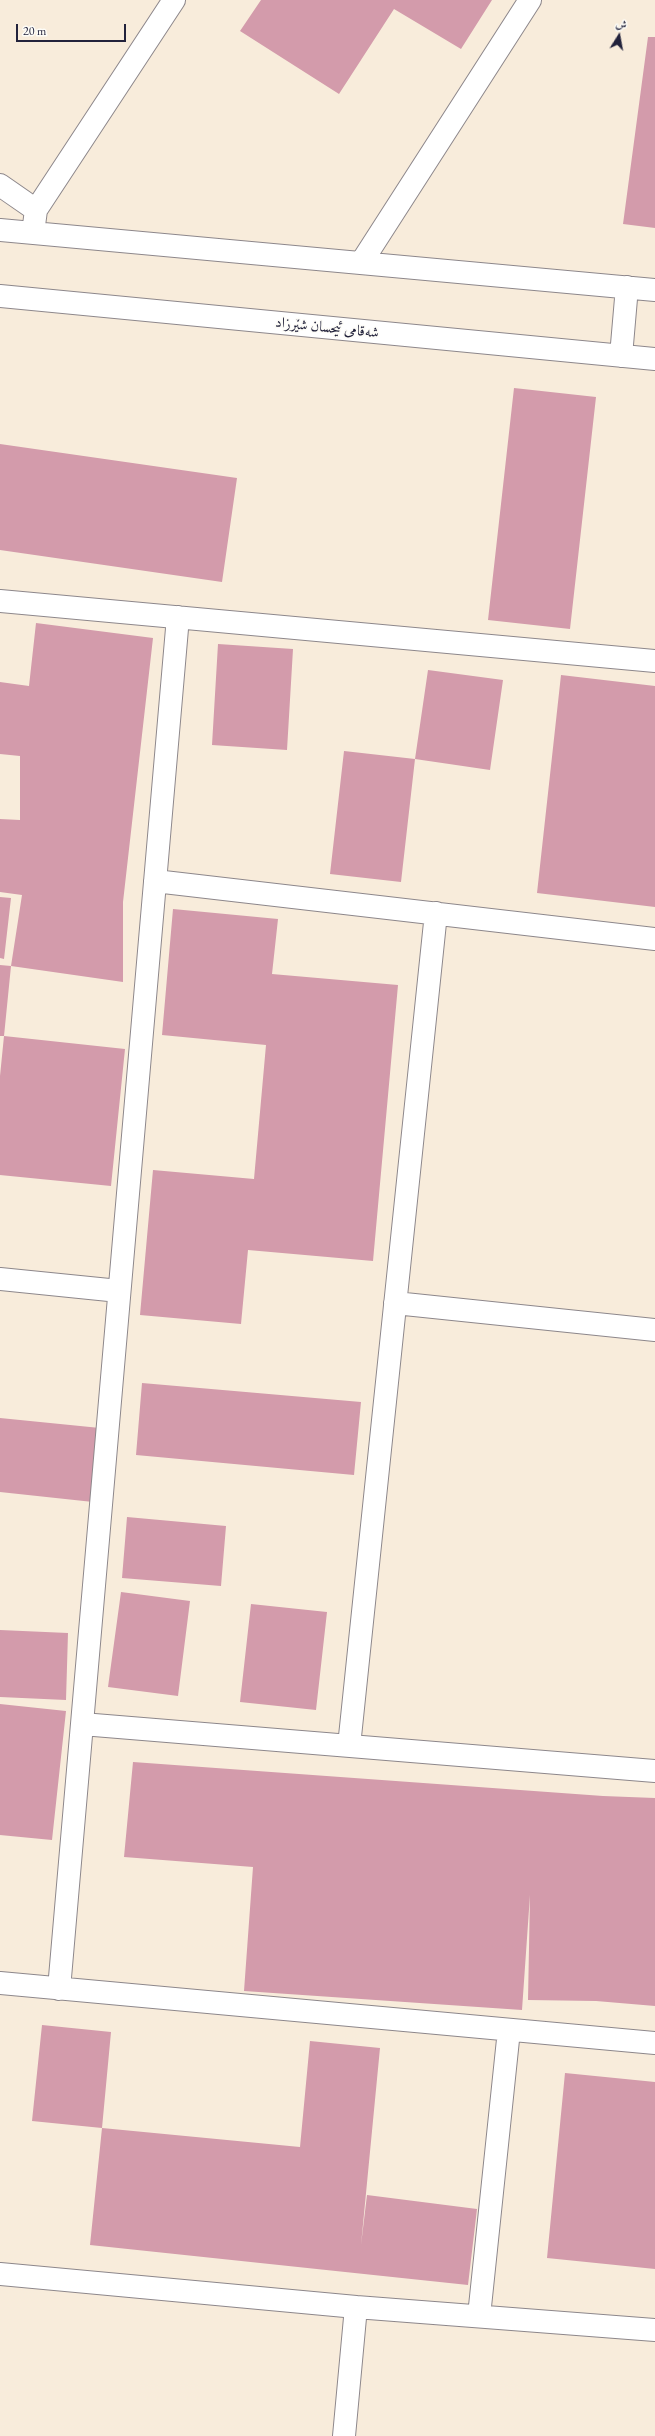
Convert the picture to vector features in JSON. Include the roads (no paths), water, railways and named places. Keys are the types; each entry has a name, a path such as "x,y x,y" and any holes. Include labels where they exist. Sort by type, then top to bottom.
{"street":[{"path":"33,233 36,210 174,0"},
{"path":"361,263 530,0"},
{"path":"0,185 36,210"},
{"path":"0,230 655,290"},
{"path":"621,356 627,287"},
{"name":"شەقامی ئیحسان شێرزاد","path":"0,296 655,359"},
{"path":"0,601 655,661"},
{"path":"59,1989 178,617"},
{"path":"155,881 655,939"},
{"path":"349,1746 436,913"},
{"path":"0,1279 119,1291"},
{"path":"395,1302 655,1330"},
{"path":"82,1724 655,1771"},
{"path":"0,1983 655,2043"},
{"path":"479,2316 509,2030"},
{"path":"0,2274 356,2306 655,2330"},
{"path":"344,2436 356,2306"}]}
